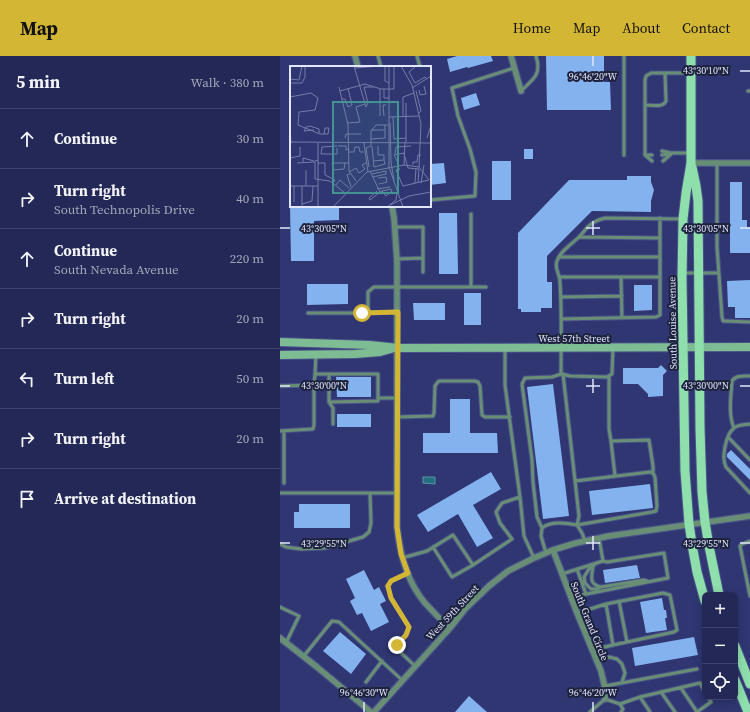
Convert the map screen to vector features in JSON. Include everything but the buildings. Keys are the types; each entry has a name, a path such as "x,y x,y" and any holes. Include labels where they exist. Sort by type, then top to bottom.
{"main road":[{"name":"South Louise Avenue","path":"691,56 691,163 686,193 682,273 684,471 689,524 697,572 703,592"},
{"name":"South Louise Avenue","path":"691,163 698,201 702,492 705,522 718,592"},
{"name":"West 57th Street","path":"280,342 370,345 398,348 750,347"},
{"name":"West 57th Street","path":"280,356 355,354 380,352 398,348"},
{"path":"738,654 750,684"},
{"path":"738,687 748,712"}],"street":[{"path":"355,56 358,66"},
{"path":"511,56 521,90"},
{"path":"691,163 750,163"},
{"path":"392,207 395,227 398,287 398,541 402,558 418,592 425,602 450,628"},
{"name":"West 59th Street","path":"374,712 450,628 465,609 489,586 508,571 553,550 585,541 689,524 750,516"},
{"name":"South Grand Circle","path":"553,550 576,613 604,680 605,699"},
{"path":"280,638 370,712"}],"lane":[{"path":"378,56 381,66"},
{"path":"417,56 420,66"},
{"path":"521,90 537,74 538,63 536,56"},
{"path":"624,56 624,155"},
{"path":"431,200 476,196 476,172 470,149 458,116 452,88 514,68"},
{"path":"645,155 646,76 651,74 691,74"},
{"path":"645,105 665,104 665,74"},
{"path":"672,153 662,156 672,153 691,153"},
{"path":"645,155 652,156 645,155"},
{"path":"717,163 717,247 722,319 725,321 750,322"},
{"path":"471,214 471,287"},
{"path":"585,541 582,532 577,525 579,516 562,374 561,297 560,279 556,268 556,262 583,231 598,220 606,218 684,219"},
{"path":"561,319 656,317 660,315 660,218"},
{"path":"395,227 423,226 423,272"},
{"path":"579,237 660,238"},
{"path":"559,257 660,257"},
{"path":"397,259 423,258"},
{"path":"682,273 718,273"},
{"path":"559,277 660,277"},
{"path":"621,277 622,318"},
{"path":"368,313 368,292 374,287 486,287"},
{"path":"561,297 622,296"},
{"path":"308,314 398,312"},
{"path":"505,348 505,385 524,536 534,558"},
{"path":"613,348 612,374 609,376 609,429 614,476"},
{"path":"280,431 313,429 316,355"},
{"path":"315,374 341,376 378,374 378,398"},
{"path":"329,374 329,402 333,408 333,424"},
{"path":"546,553 542,536 542,528 537,517 532,460 522,384 525,378 552,377 562,374 589,377 609,376"},
{"path":"734,428 730,415 732,381 738,377 750,376"},
{"path":"398,417 433,416 435,386 439,381 474,381 478,382 480,386 482,415 485,417 510,417"},
{"path":"280,386 314,385"},
{"path":"329,402 378,401 378,398 398,398"},
{"path":"750,424 734,428 726,441 724,456 724,463 726,467 750,493"},
{"path":"284,431 284,483"},
{"path":"728,438 750,460"},
{"path":"542,528 545,525 562,523 577,525 656,511 655,477 653,473 649,440 611,441"},
{"path":"575,481 650,472 653,473"},
{"path":"280,493 397,493"},
{"path":"280,544 286,548 325,548 362,537 369,532 371,523 370,493"},
{"path":"432,547 452,577 512,539 500,523 496,512 502,503 520,497"},
{"path":"402,558 427,551 453,536 473,565"},
{"path":"599,538 603,561"},
{"path":"750,541 740,546 750,596"},
{"path":"562,574 603,561 607,562 664,553 668,578 570,597"},
{"path":"594,565 589,569 584,577 585,583 591,588 644,580 648,582"},
{"path":"594,565 591,575 592,581 595,586 601,587"},
{"path":"577,569 586,594"},
{"path":"408,573 391,581 388,586 391,598 409,627 406,635 397,645 398,650 415,666"},
{"path":"576,613 606,604 663,593 670,595 677,630 674,632 592,650"},
{"path":"619,602 627,642"},
{"path":"606,604 613,645"},
{"path":"280,607 299,616 286,643"},
{"path":"303,657 332,621 335,621 339,622 402,680"},
{"path":"597,662 610,657 617,659 622,664 625,673 622,682"},
{"path":"366,682 382,662"},
{"path":"605,686 697,669"},
{"path":"590,712 605,699 620,704 640,697 700,684 702,687"},
{"path":"681,688 697,712 712,702 710,700"},
{"path":"661,692 675,712"},
{"path":"640,697 650,712"},
{"path":"620,704 623,709 621,712"}],"shaded area":[{"path":"423,477 435,477 435,484 423,483"}],"route":[{"path":"362,313 398,312 397,527 401,554 408,573 391,581 388,586 391,598 409,627 406,635 397,645"}]}
